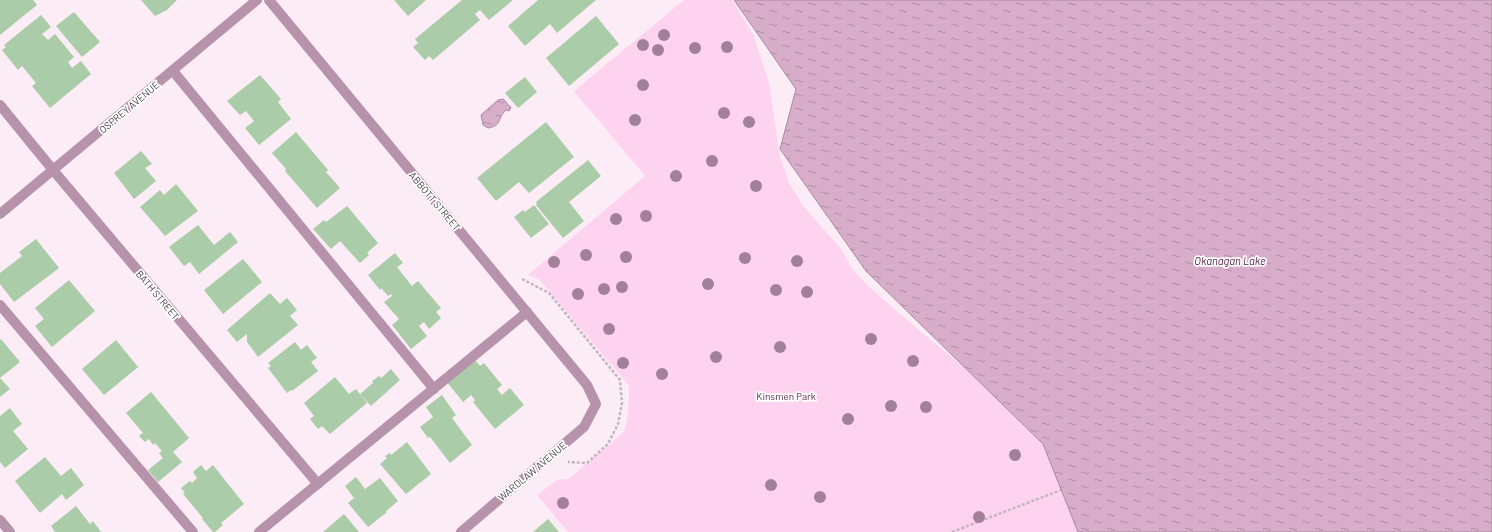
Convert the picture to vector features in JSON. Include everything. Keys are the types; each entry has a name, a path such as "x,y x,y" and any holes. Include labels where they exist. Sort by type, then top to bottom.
{"street":[{"name":"OSPREY AVENUE","path":"0,214 257,0"},
{"name":"ABBOTT STREET","path":"269,0 587,385 596,404"},
{"path":"173,71 434,389"},
{"name":"BATH STREET","path":"0,105 318,484"},
{"path":"0,305 192,532"},
{"path":"259,532 527,312"},
{"name":"WARDLAW AVENUE","path":"461,532 584,427 596,404"},
{"path":"0,520 10,532"}],"path":[{"path":"952,532 1061,490"}],"green space":[{"name":"Kinsmen Park","path":"684,0 732,0 753,34 769,83 780,157 790,185 804,207 841,249 853,270 867,285 921,332 1024,416 1110,532 568,532 537,495 557,480 569,479 624,432 627,421 629,386 539,279 528,275 645,176 574,91"}],"water":[{"name":"Okanagan Lake","path":"734,0 1492,0 1492,532 1078,532 1043,444 866,271 780,149 796,89"},
{"path":"503,99 511,107 509,111 506,110 498,124 493,127 488,128 483,125 481,115 498,100"}],"building":[{"path":"0,0 33,0 37,5 0,35"},
{"path":"141,0 177,0 167,10 155,16"},
{"path":"394,0 426,0 408,16"},
{"path":"462,0 513,0 489,20 480,10 475,14 480,20 433,60 429,56 425,60 413,47 418,43 415,39"},
{"path":"538,0 596,0 557,33 550,24 525,46 508,26"},
{"path":"74,12 100,42 82,57 56,26"},
{"path":"41,15 51,27 42,34 48,40 55,34 74,57 68,62 72,68 81,61 91,74 50,108 32,86 36,83 22,66 18,70 2,50 6,47 4,45"},
{"path":"596,16 619,44 569,86 546,58"},
{"path":"260,75 281,99 278,102 291,119 259,145 245,128 254,121 246,111 240,115 227,101"},
{"path":"525,77 537,92 518,108 505,93"},
{"path":"546,122 574,157 529,193 519,182 496,201 477,178"},
{"path":"296,132 328,170 326,172 340,188 317,208 285,171 286,169 272,153"},
{"path":"141,151 152,164 145,168 156,181 134,199 114,173"},
{"path":"588,160 601,176 569,202 584,221 563,238 536,205 536,202"},
{"path":"176,184 198,211 165,236 140,207 160,190 164,195"},
{"path":"534,205 549,224 531,238 514,217 523,210 525,212"},
{"path":"347,206 378,243 367,253 369,255 360,263 340,241 331,249 313,229 324,220 326,222"},
{"path":"198,225 214,245 230,232 238,242 199,274 190,262 184,266 169,247"},
{"path":"36,239 59,268 14,302 0,284 0,273 22,256 19,252"},
{"path":"395,253 403,263 397,267 412,286 418,281 441,308 436,312 441,318 429,329 424,322 419,326 427,336 411,349 392,325 399,319 384,302 392,296 391,294 388,296 381,288 380,290 368,275"},
{"path":"243,259 262,282 223,314 204,290"},
{"path":"69,280 95,311 52,347 35,326 44,319 35,308"},
{"path":"270,293 280,304 287,298 297,310 290,316 298,325 258,357 247,342 247,334 237,342 227,330"},
{"path":"1,339 20,362 0,378 0,340"},
{"path":"116,340 138,367 104,395 82,369"},
{"path":"295,342 301,350 307,345 317,358 311,362 318,371 292,391 291,390 287,393 268,368 271,366 268,363"},
{"path":"474,359 480,366 484,363 502,385 497,389 502,395 510,388 524,405 495,429 473,402 475,400 471,395 463,402 446,381"},
{"path":"391,369 400,380 371,406 360,394 373,383 372,381 379,376 381,378"},
{"path":"335,377 349,394 356,389 367,403 330,434 322,426 318,429 310,419 314,416 304,403"},
{"path":"0,378 10,389 0,397"},
{"path":"151,392 189,438 173,452 182,462 158,482 148,470 163,458 159,453 162,451 155,443 153,445 149,439 145,442 139,436 143,433 126,413"},
{"path":"442,395 456,415 452,418 472,445 450,463 430,437 428,438 420,427 433,417 426,407"},
{"path":"10,408 22,424 13,431 28,449 5,468 0,462 0,416"},
{"path":"407,442 431,474 406,494 380,464 387,458 385,456 390,453 391,455"},
{"path":"45,457 61,476 71,468 84,485 66,500 62,494 40,513 15,481"},
{"path":"201,465 206,471 213,465 244,504 221,523 223,525 215,532 213,532 202,519 203,518 183,494 185,493 181,488 190,481 192,483 197,478 193,472"},
{"path":"356,477 365,489 380,478 398,501 368,527 348,503 354,498 345,486"},
{"path":"76,506 90,524 93,521 101,532 55,532 51,526"},
{"path":"344,514 359,532 323,532"},
{"path":"548,519 559,532 533,532"}]}
